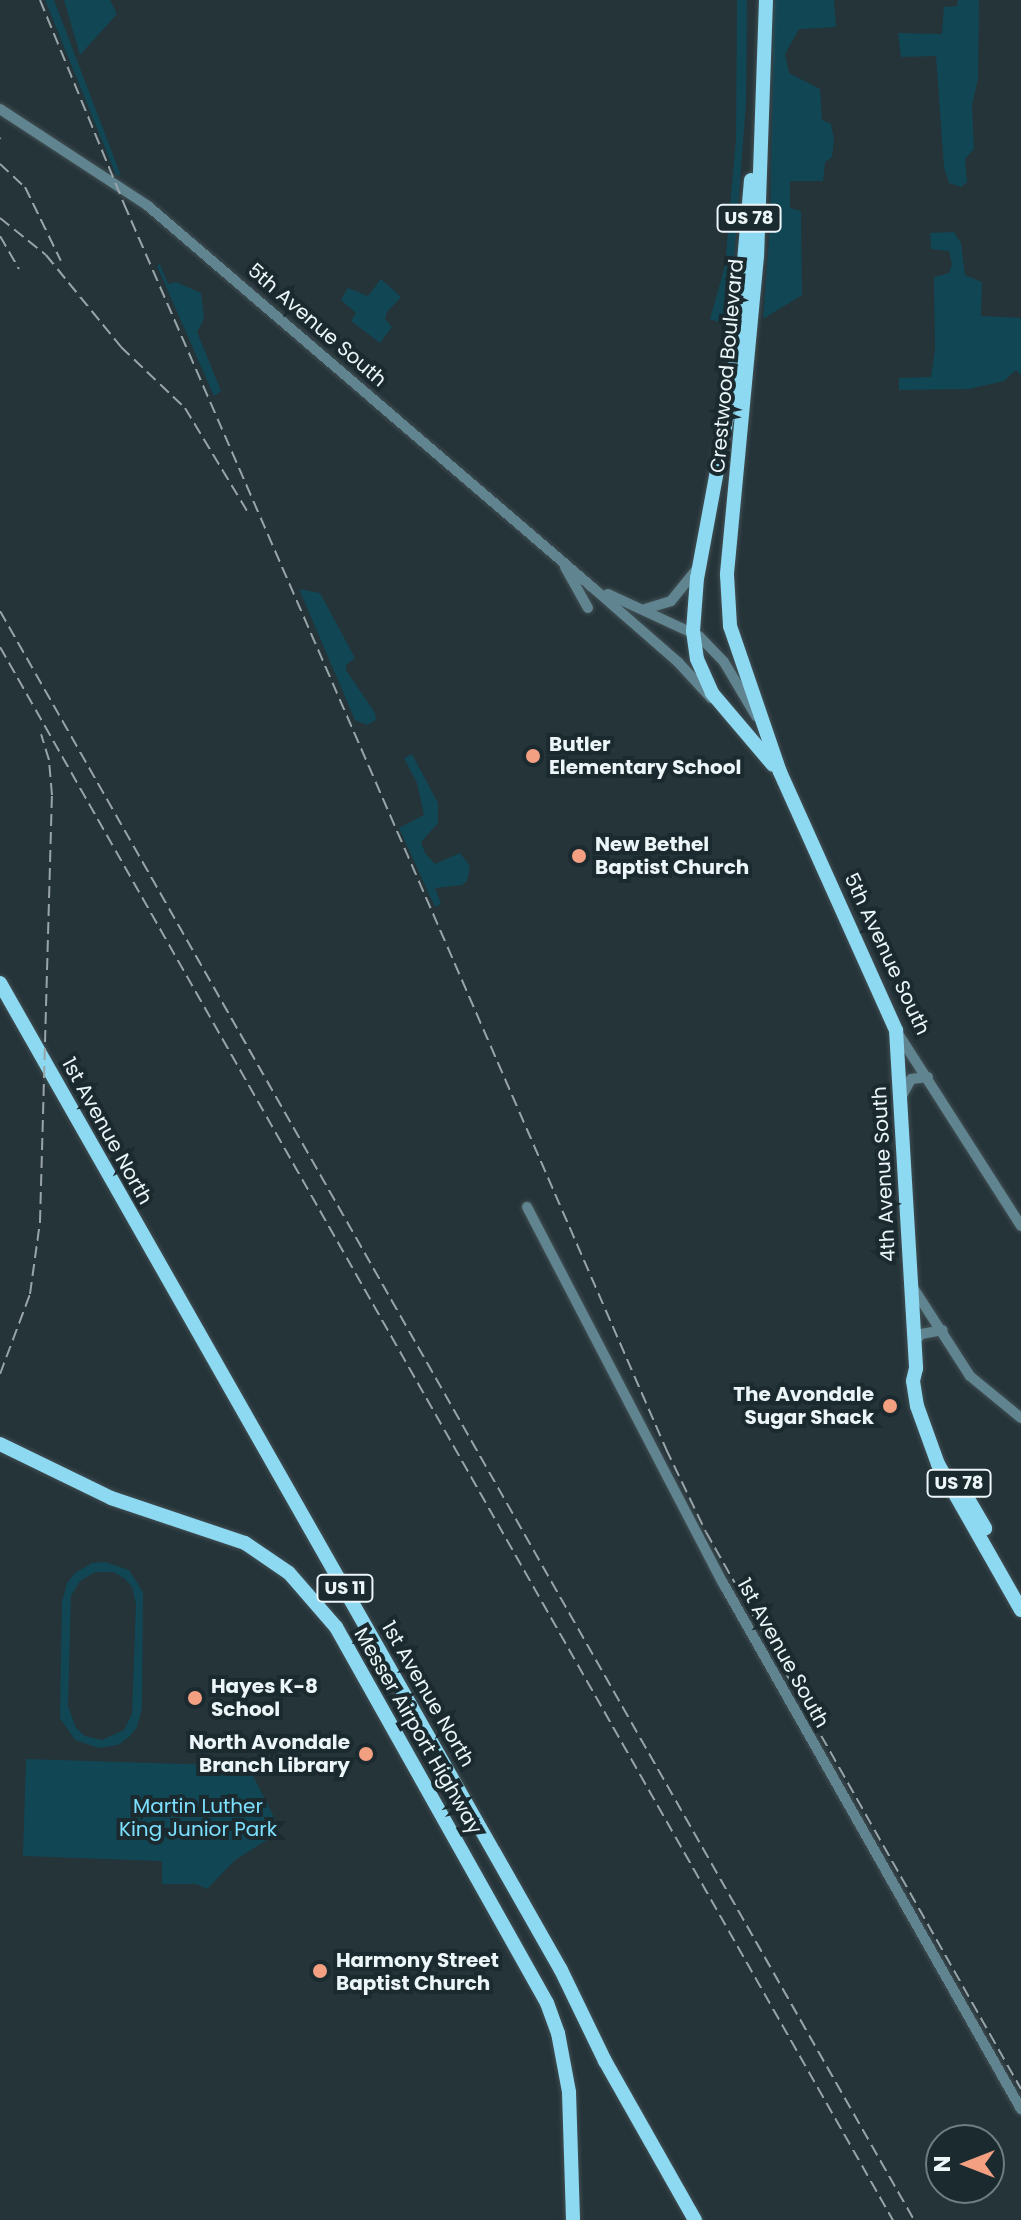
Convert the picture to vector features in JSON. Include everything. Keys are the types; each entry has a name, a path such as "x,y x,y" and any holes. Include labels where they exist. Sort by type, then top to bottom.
{"main road":[{"name":"Crestwood Boulevard","path":"719,704 701,671 693,631 700,565 737,355 752,167 756,0"},
{"name":"Crestwood Boulevard","path":"763,730 736,650 727,588 757,256 766,0"},
{"name":"5th Avenue South","path":"719,704 780,772"},
{"name":"5th Avenue South","path":"763,730 896,1030"},
{"name":"1st Avenue North","path":"0,983 539,1930 605,2061 695,2220"},
{"name":"4th Avenue South","path":"896,1030 911,1284"},
{"name":"US 78","path":"911,1284 915,1393 928,1441 1021,1610"},
{"name":"US 78","path":"916,1368 942,1452 1021,1592"},
{"name":"Messer Airport Highway","path":"0,1444 111,1498 245,1543 289,1573 336,1627 547,2003 558,2033 569,2092 573,2220"}],"street":[{"name":"5th Avenue South","path":"0,109 148,206 595,589 678,662 719,704"},
{"path":"562,562 588,608"},
{"path":"633,608 653,608 671,601 700,565"},
{"name":"5th Avenue South","path":"595,589 633,608 693,631 724,662 763,730"},
{"name":"5th Avenue South","path":"896,1030 1021,1226"},
{"path":"900,1100 911,1079 928,1077"},
{"name":"1st Avenue South","path":"527,1207 723,1583 1021,2109"},
{"name":"4th Avenue South","path":"911,1284 970,1376 1021,1418"},
{"path":"914,1343 921,1334 943,1330"}],"green space":[{"path":"45,0 54,0 121,176 116,175"},
{"path":"64,0 110,0 117,14 80,55"},
{"path":"737,0 747,0 746,103 729,326 710,319 725,266 736,139"},
{"path":"774,0 834,0 836,27 799,29 785,54 789,73 820,89 822,120 831,124 834,140 832,157 825,162 823,181 790,181 790,208 801,211 802,295 763,319 770,226"},
{"path":"958,0 979,0 978,79 972,105 974,149 965,159 967,182 961,187 949,183 944,167 936,56 901,57 898,33 942,34 944,7 957,6"},
{"path":"954,232 961,243 965,275 982,282 981,316 1021,318 1021,375 1016,370 1004,381 969,389 899,390 899,378 931,377 935,350 934,277 949,273 952,264 949,251 931,249 930,233"},
{"path":"160,264 168,284 176,282 201,293 204,319 197,332 221,391 214,396 157,266"},
{"path":"381,279 401,297 387,312 385,319 392,327 380,343 351,321 356,313 341,300 348,288 368,296"},
{"path":"299,589 320,593 355,658 346,665 346,670 375,713 376,720 367,725 355,720"},
{"path":"412,754 438,803 438,823 421,842 425,853 435,864 460,853 470,866 467,881 462,885 435,888 441,904 435,907 399,828 424,815 417,783 404,758"},
{"path":"105,1562 129,1570 143,1592 142,1708 137,1727 118,1745 99,1748 75,1740 60,1718 62,1602 67,1583 75,1573 92,1563","holes":["95,1572 113,1572 132,1587 136,1604 132,1714 124,1730 102,1740 85,1736 76,1728 68,1706 71,1596 80,1581"]},
{"name":"Martin Luther King Junior Park","path":"26,1759 248,1766 278,1825 278,1833 235,1860 207,1889 196,1884 162,1884 162,1861 23,1856"}],"railway":[{"path":"40,0 124,204 666,1449 706,1532 1021,2089"},
{"path":"0,164 25,187 61,261"},
{"path":"0,218 46,255 121,347 185,408 249,514"},
{"path":"0,236 19,269"},
{"path":"0,611 914,2220"},
{"path":"0,647 893,2220"},
{"path":"0,1374 30,1294 40,1222 52,795 49,760 41,734"}],"place":[{"name":"Butler Elementary School","path":"533,756"},
{"name":"New Bethel Baptist Church","path":"579,856"},
{"name":"The Avondale Sugar Shack","path":"890,1406"},
{"name":"Hayes K-8 School","path":"195,1698"},
{"name":"North Avondale Branch Library","path":"366,1754"},
{"name":"Harmony Street Baptist Church","path":"320,1971"}]}
